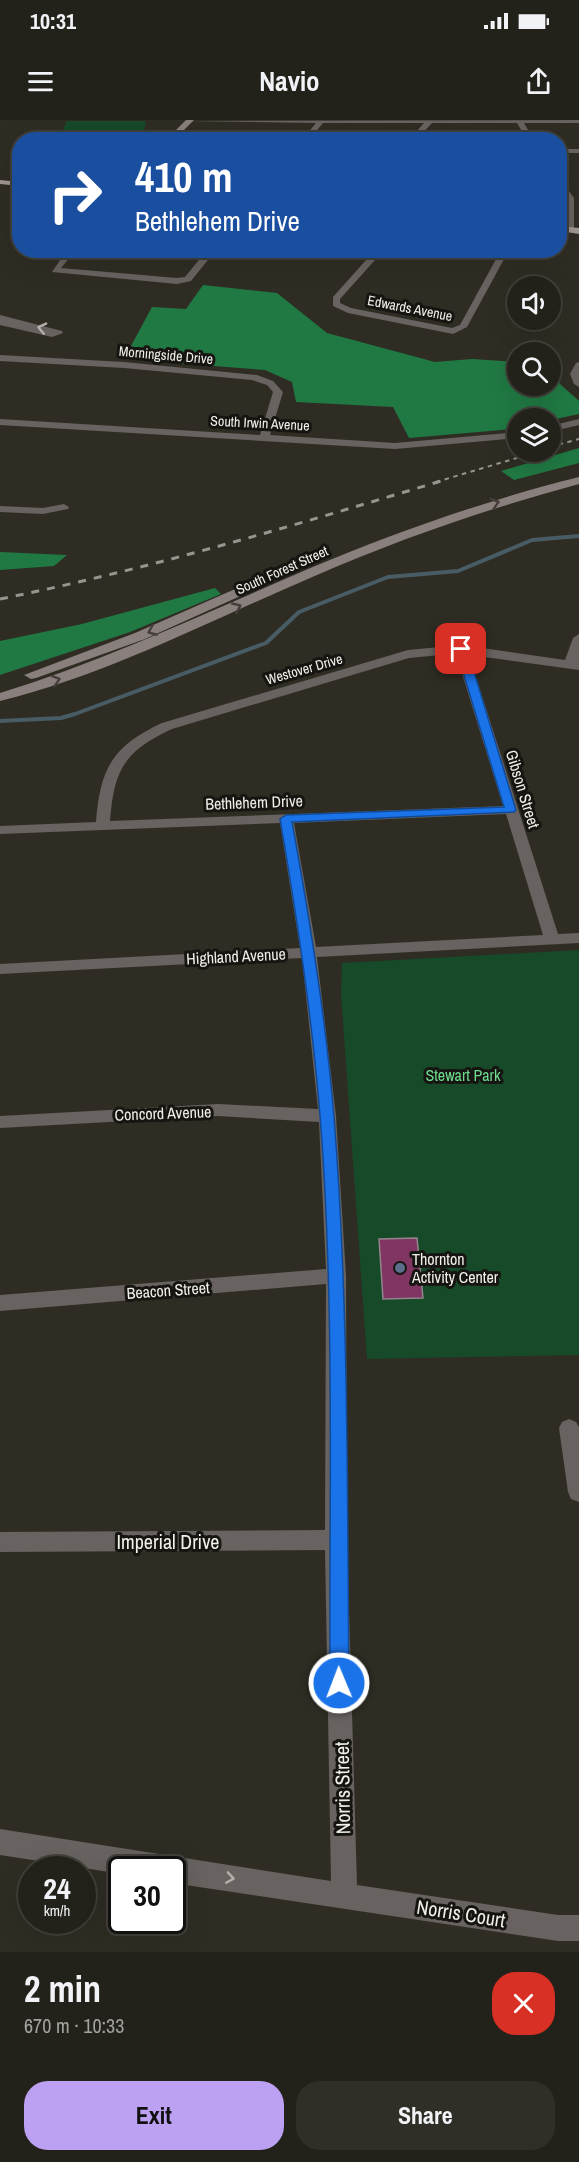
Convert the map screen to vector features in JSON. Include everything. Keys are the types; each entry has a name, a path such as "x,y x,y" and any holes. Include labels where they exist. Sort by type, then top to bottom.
{"street":[{"path":"177,132 189,121 579,121"},
{"path":"420,132 430,121"},
{"path":"312,132 320,122"},
{"path":"567,193 570,198 574,230"},
{"path":"65,258 55,270 177,281 188,279 205,258"},
{"name":"Edwards Avenue","path":"373,258 336,299 336,304 348,310 453,331 464,327 501,258"},
{"path":"0,320 59,333 52,334 0,320"},
{"name":"Morningside Drive","path":"0,358 136,366 241,375 263,380 278,392 264,437"},
{"path":"579,365 575,374 579,384"},
{"name":"South Irwin Avenue","path":"0,422 403,446 507,436"},
{"path":"561,426 579,422"},
{"name":"South Forest Street","path":"0,684 140,636 369,537 477,498 579,469"},
{"name":"South Forest Street","path":"0,697 153,644 302,577 389,541 494,504 579,480"},
{"path":"0,509 43,511 64,507"},
{"path":"575,666 579,638"},
{"name":"Westover Drive","path":"104,826 105,785 109,774 126,751 156,730 408,654 461,649 575,666"},
{"name":"Gibson Street","path":"461,649 552,938"},
{"name":"Bethlehem Drive","path":"0,830 510,810"},
{"name":"Norris Street","path":"286,819 309,952 327,1116 336,1276 336,1540 344,1896"},
{"name":"Highland Avenue","path":"0,969 579,938"},
{"name":"Concord Avenue","path":"0,1122 165,1111 218,1110 327,1116"},
{"name":"Beacon Street","path":"0,1303 336,1276"},
{"path":"570,1428 579,1492"},
{"name":"Imperial Drive","path":"0,1542 336,1540"},
{"path":"0,1842 108,1859"},
{"path":"186,1871 344,1896"},
{"name":"Norris Court","path":"344,1896 558,1928 579,1928"}],"green space":[{"path":"67,121 146,121 144,131 63,130"},
{"path":"203,285 277,293 327,333 435,362 472,359 507,361 507,396 561,396 561,385 579,401 579,414 561,418 561,408 507,408 507,430 409,438 393,407 296,402 292,382 265,370 124,359 152,307 186,309"},
{"path":"579,448 579,463 514,480 501,471 532,462 561,462 561,453"},
{"path":"0,552 67,555 54,566 0,570"},
{"path":"215,588 221,594 130,632 0,675 0,641 82,624"},
{"name":"Stewart Park","path":"579,950 579,1355 367,1359 341,994 342,963"}],"building":[{"name":"Thornton Activity Center","path":"417,1238 423,1298 383,1299 379,1239"}],"waterway":[{"path":"0,721 61,718 75,714 266,643 299,612 388,577 458,571 532,540 579,536"}],"railway":[{"path":"561,444 579,439"},
{"path":"436,482 507,461"},
{"path":"0,599 167,560 441,481"}],"place":[{"name":"Thornton Activity Center","path":"400,1268"}],"route":[{"path":"339,1683 336,1540 336,1276 327,1116 309,952 286,819 510,810 461,649"}]}
